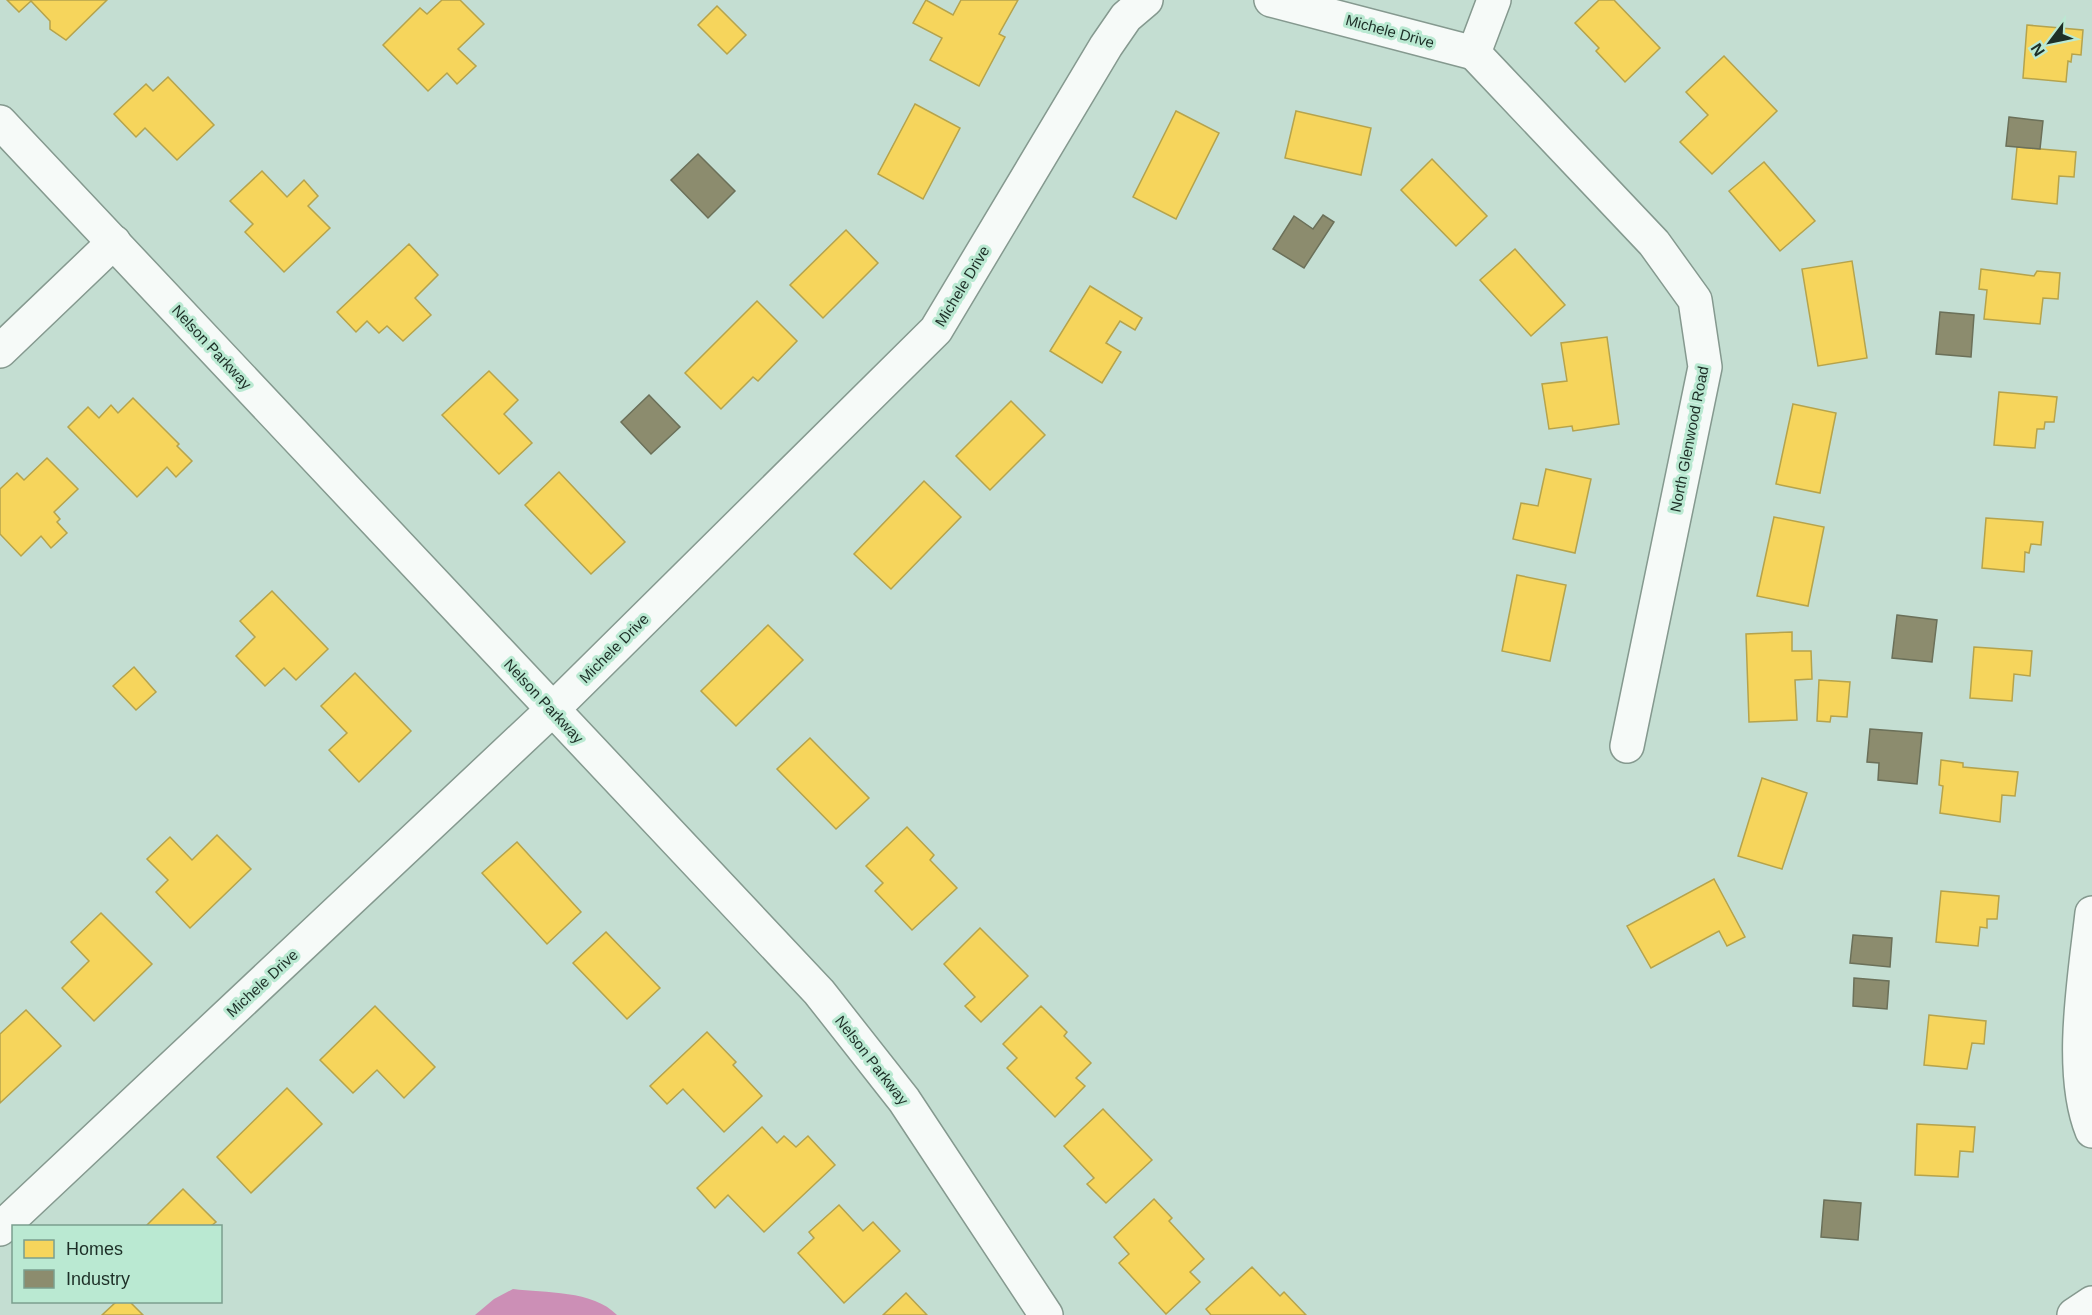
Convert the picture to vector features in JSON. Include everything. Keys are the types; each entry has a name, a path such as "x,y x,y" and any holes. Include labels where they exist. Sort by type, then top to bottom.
{"street":[{"name":"Michele Drive","path":"0,1229 552,710 936,330 1106,46 1126,17 1146,0"},
{"name":"Michele Drive","path":"1271,0 1474,53"},
{"path":"1474,53 1494,0"},
{"name":"North Glenwood Road","path":"1474,53 1654,243 1695,300 1705,367 1627,746"},
{"name":"Nelson Parkway","path":"0,122 819,992 904,1100 1046,1315"},
{"path":"0,351 114,242"},
{"path":"2092,913 2084,991 2080,1080 2092,1131"},
{"path":"2074,1315 2092,1304"}],"shaded area":[{"path":"513,1289 582,1297 607,1307 617,1315 475,1315 494,1299"}],"building: Homes":[{"path":"7,0 107,0 66,40 50,29 50,21 31,1 19,12"},
{"path":"442,0 460,0 484,24 458,49 476,66 457,84 447,73 428,91 383,45 420,8 427,14"},
{"path":"926,0 953,15 961,0 1018,0 999,34 1005,37 979,86 930,60 942,38 913,23"},
{"path":"1599,0 1614,0 1660,48 1625,82 1596,51 1599,48 1575,23"},
{"path":"717,6 746,35 727,54 698,25"},
{"path":"2027,25 2083,30 2081,55 2072,54 2071,62 2068,61 2066,82 2023,78"},
{"path":"1724,56 1777,111 1712,174 1680,142 1708,115 1686,92"},
{"path":"168,77 214,125 177,160 145,128 136,137 114,114 146,84 153,91"},
{"path":"915,104 960,128 923,199 878,174"},
{"path":"1176,111 1219,133 1176,219 1133,197"},
{"path":"1296,111 1371,128 1361,175 1285,158"},
{"path":"2017,147 2076,152 2074,177 2059,176 2057,204 2012,199"},
{"path":"1432,159 1487,216 1456,246 1401,190"},
{"path":"1764,162 1815,221 1780,251 1729,191"},
{"path":"262,171 287,197 304,180 318,196 308,206 330,228 284,272 245,232 253,224 230,201"},
{"path":"846,230 878,263 823,318 790,285"},
{"path":"409,244 438,275 415,298 431,315 403,341 387,326 379,333 367,321 356,332 337,312"},
{"path":"1515,249 1565,305 1531,336 1480,280"},
{"path":"1852,261 1867,358 1818,366 1802,269"},
{"path":"1981,269 2034,276 2037,271 2060,273 2058,299 2043,298 2040,324 1984,319 1987,290 1979,289"},
{"path":"1090,286 1142,318 1135,330 1120,321 1106,343 1121,352 1102,383 1050,351"},
{"path":"757,301 797,341 758,381 753,377 721,409 685,373"},
{"path":"1607,337 1619,424 1573,431 1572,426 1549,429 1542,384 1567,381 1561,343"},
{"path":"489,371 518,400 504,414 532,443 499,474 442,415"},
{"path":"1999,392 2057,397 2054,422 2045,422 2044,429 2037,429 2035,448 1994,445"},
{"path":"133,398 179,444 177,446 192,461 176,477 167,467 137,497 68,427 88,407 99,418 111,405 118,413"},
{"path":"1011,401 1045,435 990,490 956,456"},
{"path":"1793,404 1836,413 1820,493 1776,484"},
{"path":"47,458 78,489 54,512 60,519 57,522 67,533 51,548 41,536 21,556 0,534 0,489 17,473 24,480"},
{"path":"1546,469 1591,479 1575,553 1513,539 1521,503 1538,506"},
{"path":"559,472 625,542 591,574 525,505"},
{"path":"924,481 961,517 891,589 854,554"},
{"path":"1774,517 1824,527 1808,606 1757,596"},
{"path":"1986,518 2043,522 2041,545 2031,544 2029,553 2025,552 2024,572 1982,568"},
{"path":"1517,575 1566,585 1550,661 1502,651"},
{"path":"272,591 328,649 296,680 284,668 265,686 236,656 255,637 240,621"},
{"path":"768,625 803,660 736,726 701,691"},
{"path":"1792,632 1792,651 1811,651 1812,679 1795,680 1797,720 1749,722 1746,634"},
{"path":"1974,647 2032,651 2030,676 2014,674 2012,701 1970,698"},
{"path":"134,667 156,692 136,710 113,686"},
{"path":"355,673 411,731 359,782 329,750 347,733 321,706"},
{"path":"1819,680 1850,682 1847,717 1831,716 1830,722 1817,721"},
{"path":"810,738 869,798 836,829 777,769"},
{"path":"1941,760 1963,763 1963,767 2018,772 2015,796 2002,795 2000,822 1940,813 1943,786 1939,785"},
{"path":"1762,778 1807,793 1782,869 1738,856"},
{"path":"907,827 934,855 930,860 957,888 912,930 875,891 883,883 866,866"},
{"path":"217,835 251,869 190,928 156,892 168,880 147,859 170,837 192,860"},
{"path":"517,842 581,912 547,944 482,873"},
{"path":"1714,879 1745,937 1727,946 1719,931 1651,968 1627,926"},
{"path":"1941,891 1999,896 1997,919 1987,919 1987,928 1980,927 1978,946 1936,942"},
{"path":"101,913 152,964 94,1021 62,988 89,961 71,942"},
{"path":"980,928 1028,976 981,1022 965,1006 975,997 944,964"},
{"path":"606,932 660,988 627,1019 573,963"},
{"path":"375,1006 435,1067 404,1098 377,1070 353,1093 320,1060"},
{"path":"1041,1006 1067,1032 1064,1036 1091,1063 1076,1078 1085,1086 1055,1117 1007,1068 1017,1058 1003,1044"},
{"path":"26,1010 61,1046 0,1103 0,1034"},
{"path":"1929,1015 1986,1021 1984,1044 1972,1043 1967,1069 1924,1065"},
{"path":"707,1032 736,1062 733,1065 762,1096 724,1132 683,1089 667,1104 650,1086"},
{"path":"287,1088 322,1124 251,1193 217,1157"},
{"path":"1103,1109 1152,1160 1106,1203 1087,1184 1094,1178 1064,1146"},
{"path":"1917,1124 1975,1127 1973,1152 1960,1151 1958,1177 1915,1175"},
{"path":"762,1127 777,1143 784,1136 796,1147 808,1136 835,1165 764,1232 728,1195 715,1208 697,1188"},
{"path":"183,1189 216,1222 212,1225 147,1225"},
{"path":"1154,1199 1172,1218 1169,1221 1204,1259 1190,1272 1200,1282 1166,1314 1119,1263 1129,1254 1114,1237"},
{"path":"839,1205 863,1231 873,1222 900,1251 844,1303 798,1253 814,1238 809,1232"},
{"path":"1252,1267 1280,1296 1284,1292 1306,1315 1211,1315 1206,1309"},
{"path":"906,1293 927,1315 883,1315"},
{"path":"115,1303 131,1303 143,1315 102,1315"}],"building: Industry":[{"path":"2009,117 2043,121 2040,149 2006,146"},
{"path":"698,154 735,191 708,218 671,180"},
{"path":"1323,215 1334,222 1304,268 1273,249 1294,216 1313,229"},
{"path":"1940,312 1974,315 1971,357 1936,354"},
{"path":"649,395 680,427 651,454 621,422"},
{"path":"1897,615 1937,620 1932,662 1892,658"},
{"path":"1870,729 1922,733 1917,784 1878,780 1879,763 1867,762"},
{"path":"1853,935 1892,938 1890,967 1850,963"},
{"path":"1854,978 1889,981 1887,1009 1853,1006"},
{"path":"1824,1200 1861,1203 1858,1240 1821,1237"}]}
